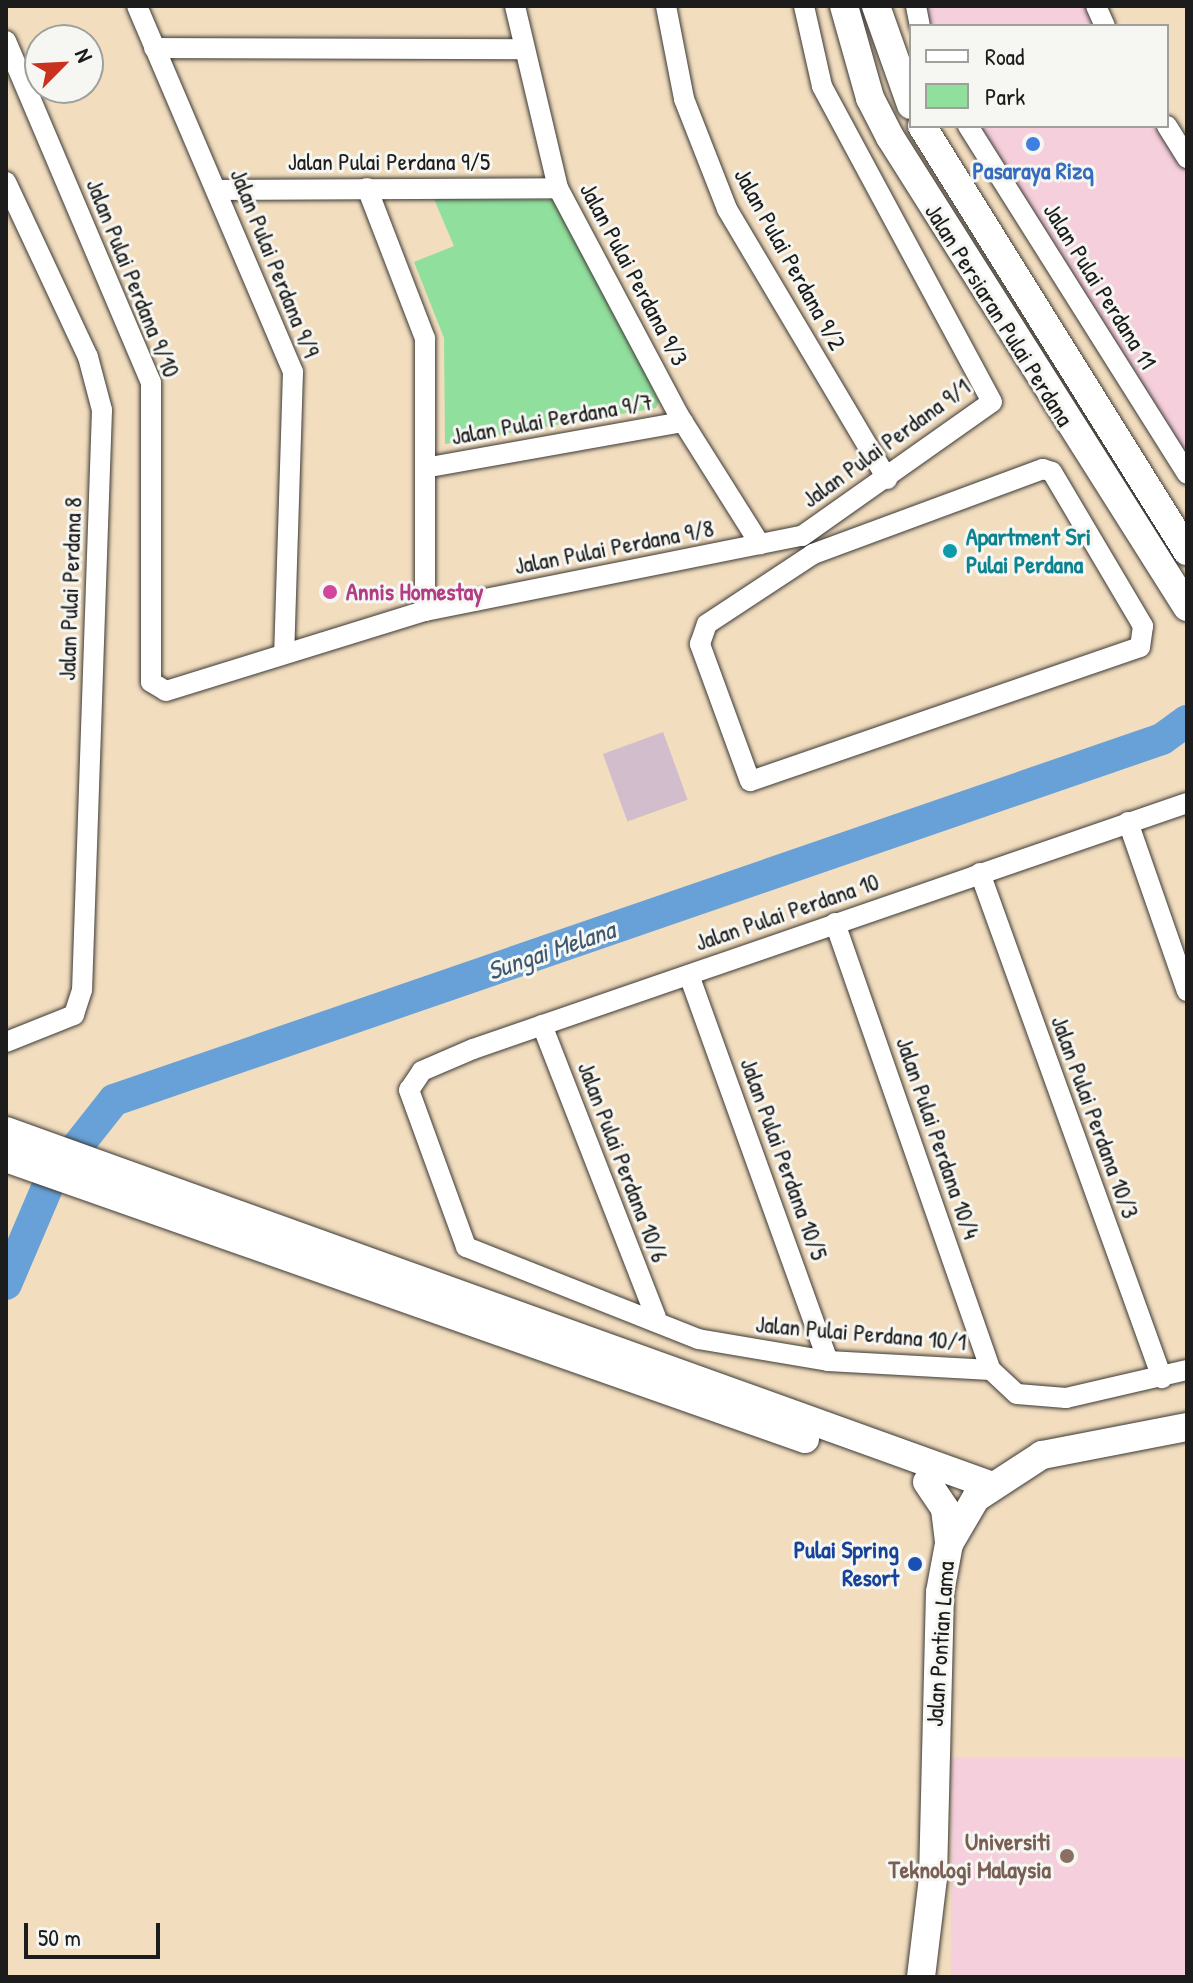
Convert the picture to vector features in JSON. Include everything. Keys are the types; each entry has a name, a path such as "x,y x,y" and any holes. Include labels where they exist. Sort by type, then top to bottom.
{"street":[{"name":"Jalan Pulai Perdana 9/9","path":"137,6 219,190 293,372 284,652"},
{"name":"Jalan Pulai Perdana 9/3","path":"515,6 558,188 683,422 760,544"},
{"name":"Jalan Pulai Perdana 9/2","path":"666,6 684,99 727,209 887,479"},
{"name":"Jalan Pulai Perdana 9/1","path":"760,544 802,536 887,479 992,397 822,86 804,6"},
{"name":"Jalan Persiaran Pulai Perdana","path":"844,6 870,98 890,137 1187,607"},
{"path":"876,6 909,99"},
{"name":"Jalan Pulai Perdana 9/10","path":"6,41 151,382 156,689"},
{"path":"154,48 523,49"},
{"name":"Jalan Persiaran Pulai Perdana","path":"923,128 1187,551"},
{"name":"Jalan Pulai Perdana 11","path":"969,128 1187,474"},
{"path":"1168,128 1187,158"},
{"name":"Jalan Pulai Perdana 8","path":"6,182 88,357 102,410 82,990 74,1015 6,1042"},
{"path":"367,188 425,338 430,467 425,611"},
{"name":"Jalan Pulai Perdana 9/5","path":"219,190 558,188"},
{"name":"Jalan Pulai Perdana 9/7","path":"430,467 683,422"},
{"path":"1048,470 1145,639 1140,647 750,781 701,634 813,554 1048,470"},
{"path":"802,536 813,554"},
{"name":"Jalan Pulai Perdana 9/8","path":"156,689 425,611 760,544"},
{"name":"Jalan Pulai Perdana 10","path":"486,1258 462,1239 410,1082 542,1025 1187,803"},
{"path":"1128,822 1187,991"},
{"name":"Jalan Pulai Perdana 10/3","path":"980,873 1162,1378"},
{"name":"Jalan Pulai Perdana 10/4","path":"835,923 991,1370"},
{"name":"Jalan Pulai Perdana 10/5","path":"689,975 828,1361"},
{"name":"Jalan Pulai Perdana 10/6","path":"542,1025 656,1318"},
{"path":"6,1131 45,1158 983,1492"},
{"path":"6,1158 45,1158"},
{"name":"Jalan Pulai Perdana 10/1","path":"486,1258 656,1318 698,1339 828,1361 991,1370 1017,1394 1066,1398 1187,1370"},
{"name":"Jalan Pontian Lama","path":"921,1977 933,1878 939,1606 949,1544 983,1492 1042,1455 1187,1427"},
{"path":"939,1476 1042,1455"},
{"path":"939,1476 949,1544"}],"shaded area":[{"path":"910,6 1104,6 1104,24 910,24"},
{"path":"1169,116 1187,145 1187,486 962,128 1169,128"},
{"path":"663,732 688,800 627,822 603,754"},
{"name":"Universiti Teknologi Malaysia","path":"951,1757 1187,1757 1187,1977 951,1977"}],"green space":[{"path":"434,199 560,200 659,401 656,408 445,444 444,338 414,262 454,246"}],"waterway":[{"name":"Sungai Melana","path":"6,1284 50,1181 114,1100 1162,739 1187,721"}],"place":[{"name":"Pasaraya Rizq","path":"1033,144"},
{"name":"Apartment Sri Pulai Perdana","path":"950,551"},
{"name":"Annis Homestay","path":"330,592"},
{"name":"Pulai Spring Resort","path":"915,1564"},
{"name":"Universiti Teknologi Malaysia","path":"1067,1856"}]}
